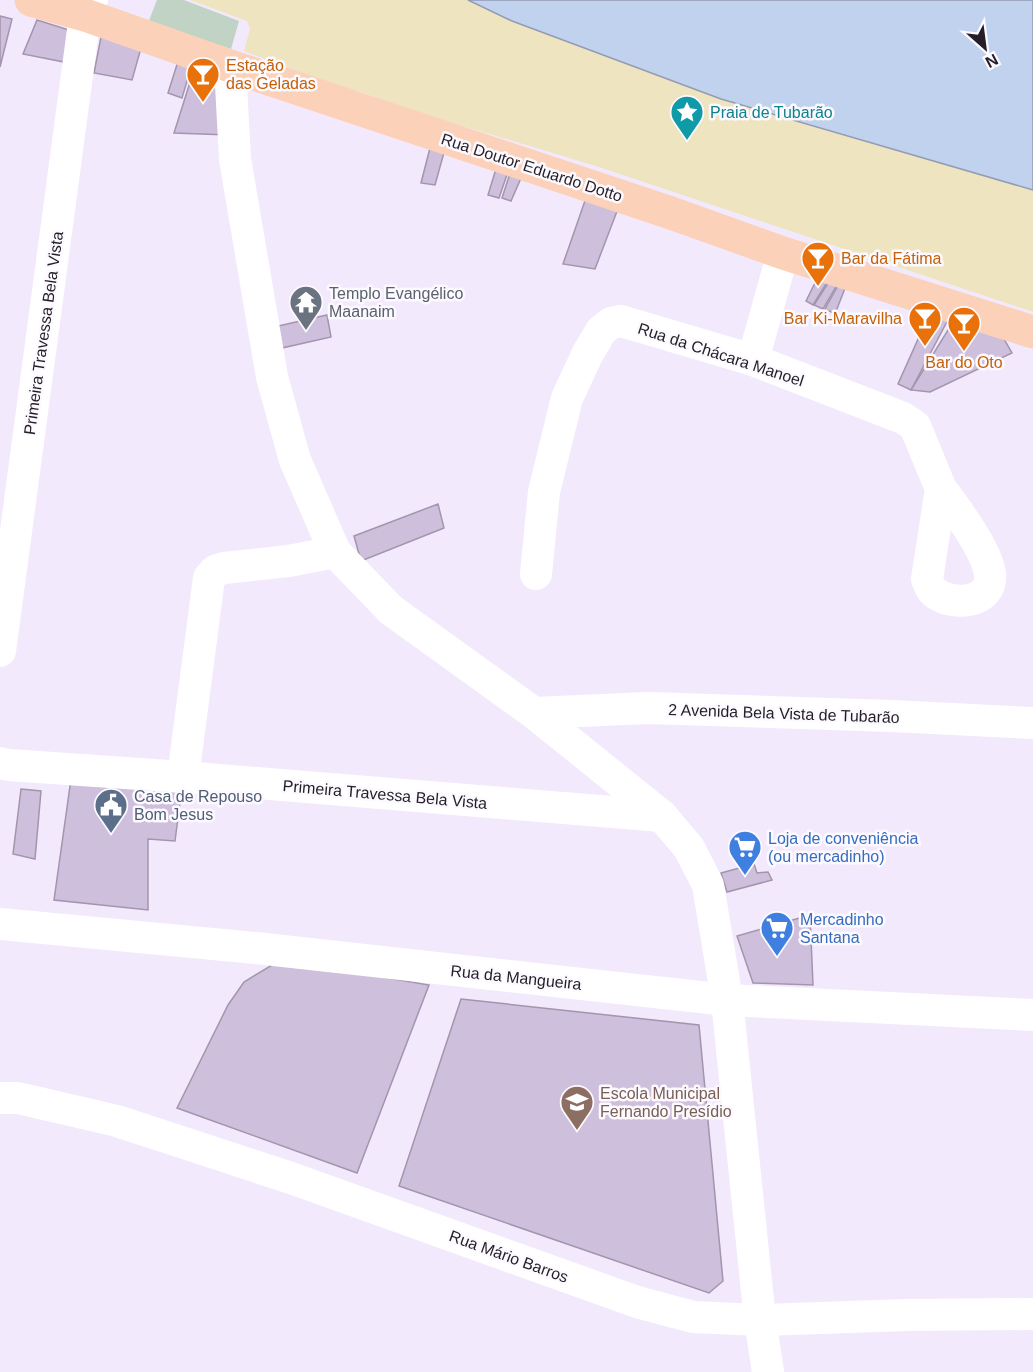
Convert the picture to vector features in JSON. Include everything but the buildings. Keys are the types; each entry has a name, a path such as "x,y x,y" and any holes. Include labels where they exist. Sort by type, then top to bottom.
{"main road":[{"name":"Rua Doutor Eduardo Dotto","path":"31,0 89,8 230,66 671,213 783,253 1033,332"}],"street":[{"name":"Primeira Travessa Bela Vista","path":"0,651 89,8"},
{"path":"230,66 235,159 272,377 295,460 335,552 391,610 534,713 662,816 689,848 708,885 727,1000 760,1320 768,1372"},
{"path":"753,360 783,253"},
{"name":"Rua da Chácara Manoel","path":"536,574 544,492 567,398 588,353 601,331 611,323 621,321 753,360 903,418 915,426 941,489"},
{"path":"183,777 209,578 215,571 224,568 289,561 335,552"},
{"name":"2 Avenida Bela Vista de Tubarão","path":"534,713 648,708 1033,723"},
{"name":"Primeira Travessa Bela Vista","path":"0,763 662,816"},
{"name":"Rua da Mangueira","path":"0,924 256,948 727,1000 1033,1015"},
{"name":"Rua Mário Barros","path":"0,1098 18,1098 128,1125 291,1178 637,1302 693,1317 760,1320 1033,1314"}],"green space":[{"path":"157,0 184,0 239,21 231,49 148,23"}],"sand":[{"name":"Praia de Tubarão","path":"190,0 468,0 512,21 721,99 1033,190 1033,312 596,166 426,115 362,92 333,85 244,51 250,29 247,21"}],"water":[{"path":"468,0 1033,0 1033,190 721,99 512,21"}],"place":[{"name":"Estação das Geladas","path":"203,103"},
{"name":"Praia de Tubarão","path":"687,141"},
{"name":"Bar da Fátima","path":"818,287"},
{"name":"Templo Evangélico Maanaim","path":"306,331"},
{"name":"Bar Ki-Maravilha","path":"925,347"},
{"name":"Bar do Oto","path":"964,352"},
{"name":"Casa de Repouso Bom Jesus","path":"111,834"},
{"name":"Loja de conveniência (ou mercadinho)","path":"745,876"},
{"name":"Mercadinho Santana","path":"777,957"},
{"name":"Escola Municipal Fernando Presídio","path":"577,1131"}]}
